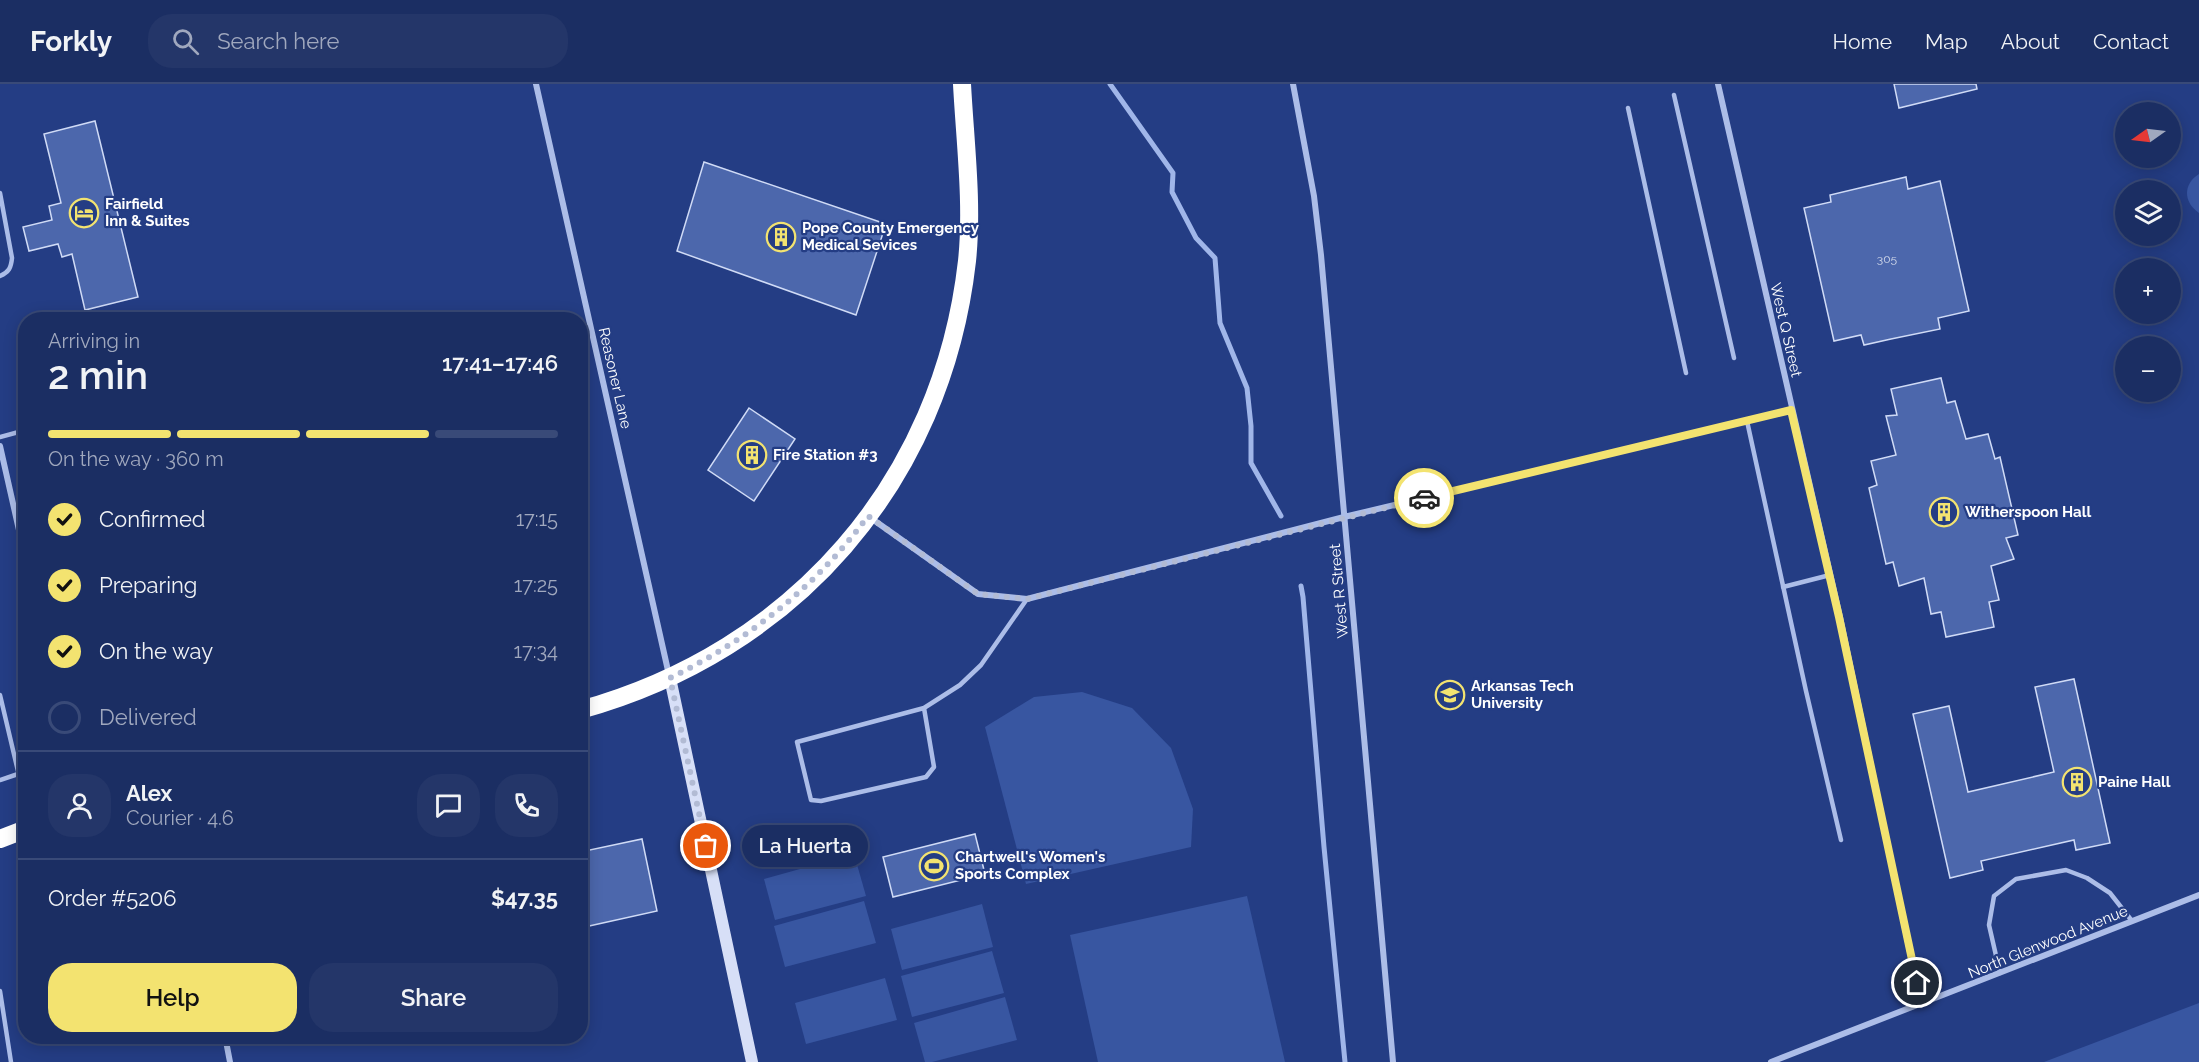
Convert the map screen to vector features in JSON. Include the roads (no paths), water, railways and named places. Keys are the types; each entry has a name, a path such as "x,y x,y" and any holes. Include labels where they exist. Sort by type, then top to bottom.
{"highway":[{"path":"588,708 614,701 670,678 729,646 764,622 828,565 868,516 904,462 939,384 959,311 967,258 968,208 962,84"},
{"path":"0,839 18,832"}],"street":[{"name":"Reasoner Lane","path":"536,84 587,312"},
{"name":"West R Street","path":"1293,84 1314,196 1321,255 1393,1062"},
{"name":"West Q Street","path":"1718,84 1830,575 1921,1005"},
{"name":"Reasoner Lane","path":"588,315 670,678"},
{"path":"868,516 978,594 1027,599 1344,517 1791,410"},
{"path":"0,446 18,526"},
{"path":"670,678 752,1062"},
{"name":"North Glenwood Avenue","path":"1771,1062 2199,895"},
{"path":"227,1044 230,1062"}],"lane":[{"path":"1674,95 1734,358"},
{"path":"1628,108 1686,372"},
{"path":"0,193 12,258 11,268 0,276"},
{"path":"1747,421 1842,840"},
{"path":"0,437 18,432"},
{"path":"1783,586 1830,575"},
{"path":"924,708 934,767 926,777 821,801 811,800 797,742 924,708 960,685 981,665 1027,599"},
{"path":"0,695 18,774 0,780"},
{"path":"2000,974 1989,925 1994,896 2016,879 2066,870 2087,878 2110,893 2132,921"},
{"path":"0,991 11,1062"}],"waterway":[{"path":"1110,84 1173,173 1172,192 1196,238 1215,258 1220,323 1247,388 1251,426 1251,463 1281,516"},
{"path":"1301,586 1345,1062"}],"place":[{"name":"Fairfield Inn & Suites","path":"84,213"},
{"name":"Pope County Emergency Medical Sevices","path":"781,237"},
{"name":"Fire Station #3","path":"752,455"},
{"name":"Witherspoon Hall","path":"1944,512"},
{"name":"Arkansas Tech University","path":"1450,695"},
{"name":"Paine Hall","path":"2077,782"},
{"name":"La Huerta","path":"706,846"},
{"name":"Chartwell's Women's Sports Complex","path":"934,866"}]}
